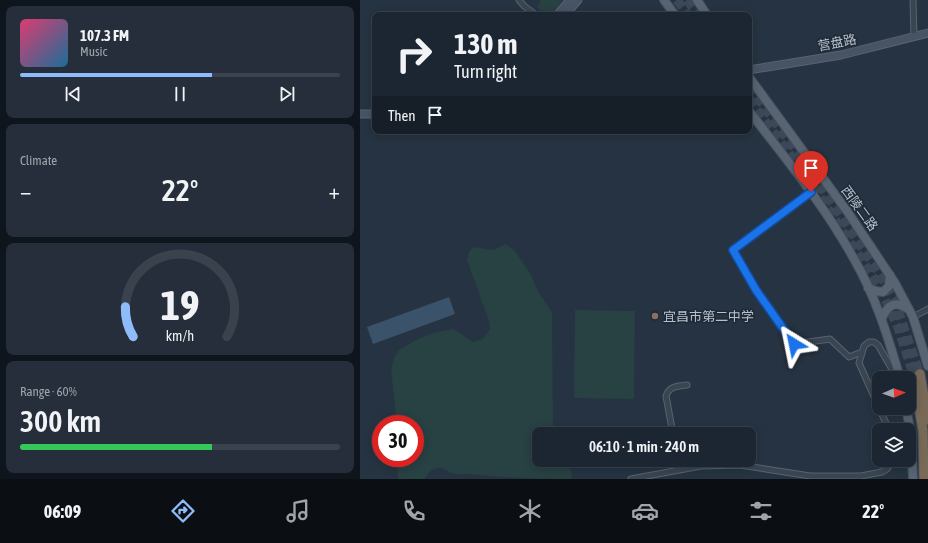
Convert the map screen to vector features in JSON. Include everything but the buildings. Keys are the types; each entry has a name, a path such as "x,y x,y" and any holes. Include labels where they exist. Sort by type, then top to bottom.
{"highway":[{"path":"924,479 923,431 917,376 928,420"}],"main road":[{"path":"664,0 673,12"},
{"path":"697,0 705,12"},
{"name":"西陵二路","path":"752,82 847,211 890,275 913,317 928,366"},
{"path":"752,115 811,192 854,259 882,318 896,371"},
{"path":"868,288 878,292 886,290 890,286 890,275"},
{"path":"882,318 887,309 893,305 902,305 909,309"},
{"path":"907,415 911,434 913,479"}],"street":[{"path":"519,0 532,12"},
{"path":"560,12 570,0"},
{"path":"568,12 578,0"},
{"path":"914,0 914,37"},
{"name":"营盘路","path":"752,70 841,55 928,33"},
{"path":"360,114 372,114"},
{"path":"360,119 372,118"},
{"path":"811,192 733,250 756,290 794,344 830,339 849,357 862,352"},
{"path":"913,317 928,310"},
{"path":"886,423 858,364 862,352 869,342 874,342 881,350 894,371"},
{"path":"672,427 666,396 671,388 687,385"},
{"path":"631,479 701,466 740,466 810,476 861,476 882,472 888,467"}],"green space":[{"path":"541,0 563,0 553,12 542,12 537,8"},
{"path":"506,244 514,250 530,273 539,293 552,312 553,427 532,427 532,467 569,468 572,473 571,479 520,478 457,474 445,469 436,468 428,473 425,479 398,479 397,467 424,467 424,415 396,415 391,370 394,358 399,350 418,339 436,332 454,329 473,342 483,339 490,329 489,321 467,260 469,252 473,247 493,250"},
{"path":"575,310 635,311 634,399 574,398"}],"water":[{"path":"449,297 455,314 373,344 367,327"}],"tunnel":[{"path":"677,0 686,12"},
{"path":"687,0 696,12"},
{"path":"752,90 813,175 882,278 895,301 920,374"},
{"path":"752,103 815,189 879,286 898,328 912,371"}],"place":[{"name":"宜昌市第二中学","path":"655,316"}],"route":[{"path":"794,344 756,290 733,250 811,192"}]}
